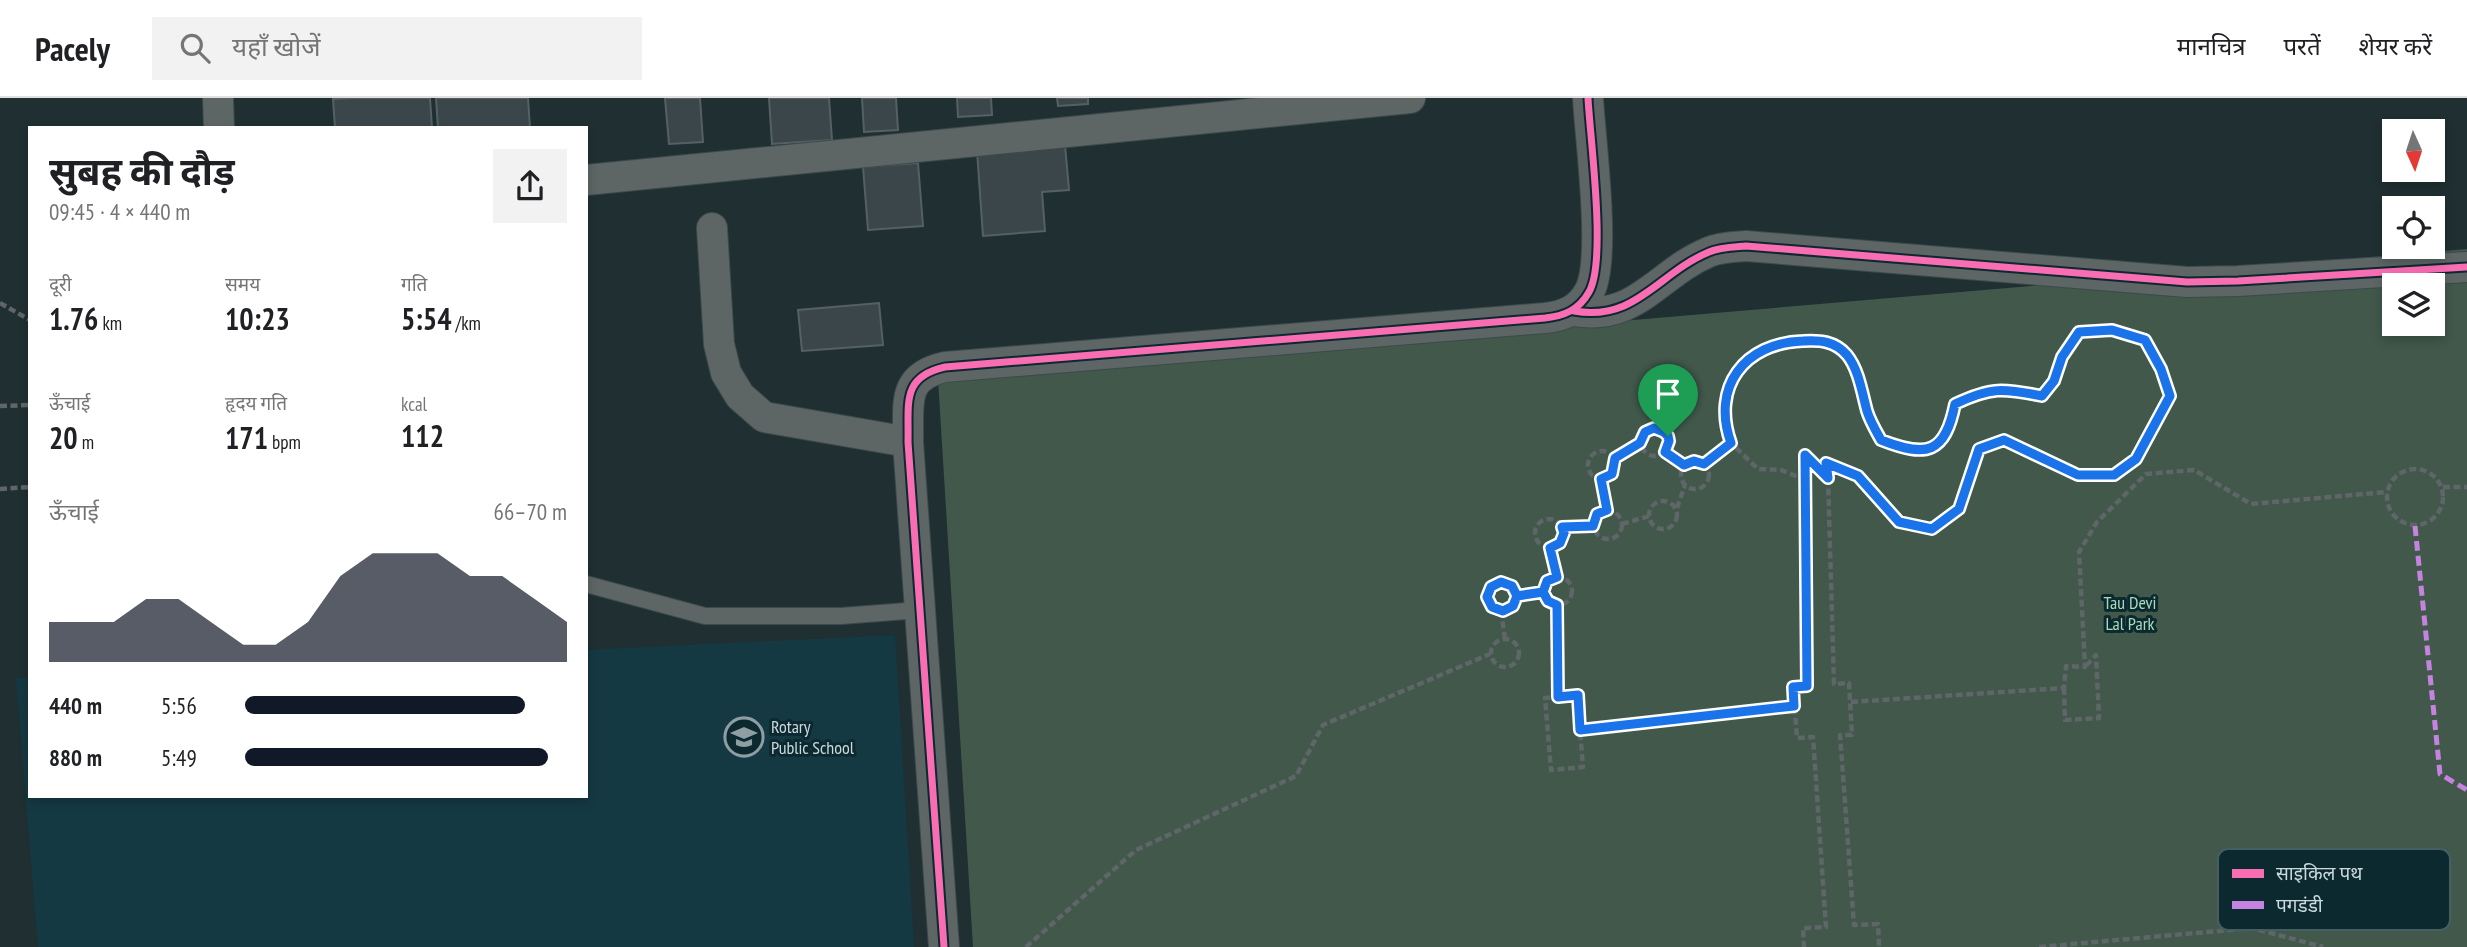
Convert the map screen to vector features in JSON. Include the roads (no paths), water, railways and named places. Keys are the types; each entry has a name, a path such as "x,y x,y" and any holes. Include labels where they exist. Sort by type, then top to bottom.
{"street":[{"path":"218,98 219,126"},
{"path":"588,180 1410,98"},
{"path":"1574,311 1590,291 1598,251 1588,98"},
{"path":"712,228 719,344 726,373 740,396 764,417 908,442"},
{"path":"944,947 908,442 909,402 914,382 926,372 945,367 1545,318 1574,311 1594,315 1627,306 1709,251 1746,246 2188,282 2252,281 2467,267"}],"lane":[{"path":"588,585 705,617 841,617 920,610"}],"place":[{"name":"Rotary Public School","path":"744,737"}],"park label":[{"name":"Tau Devi Lal Park","path":"2130,613"}]}
